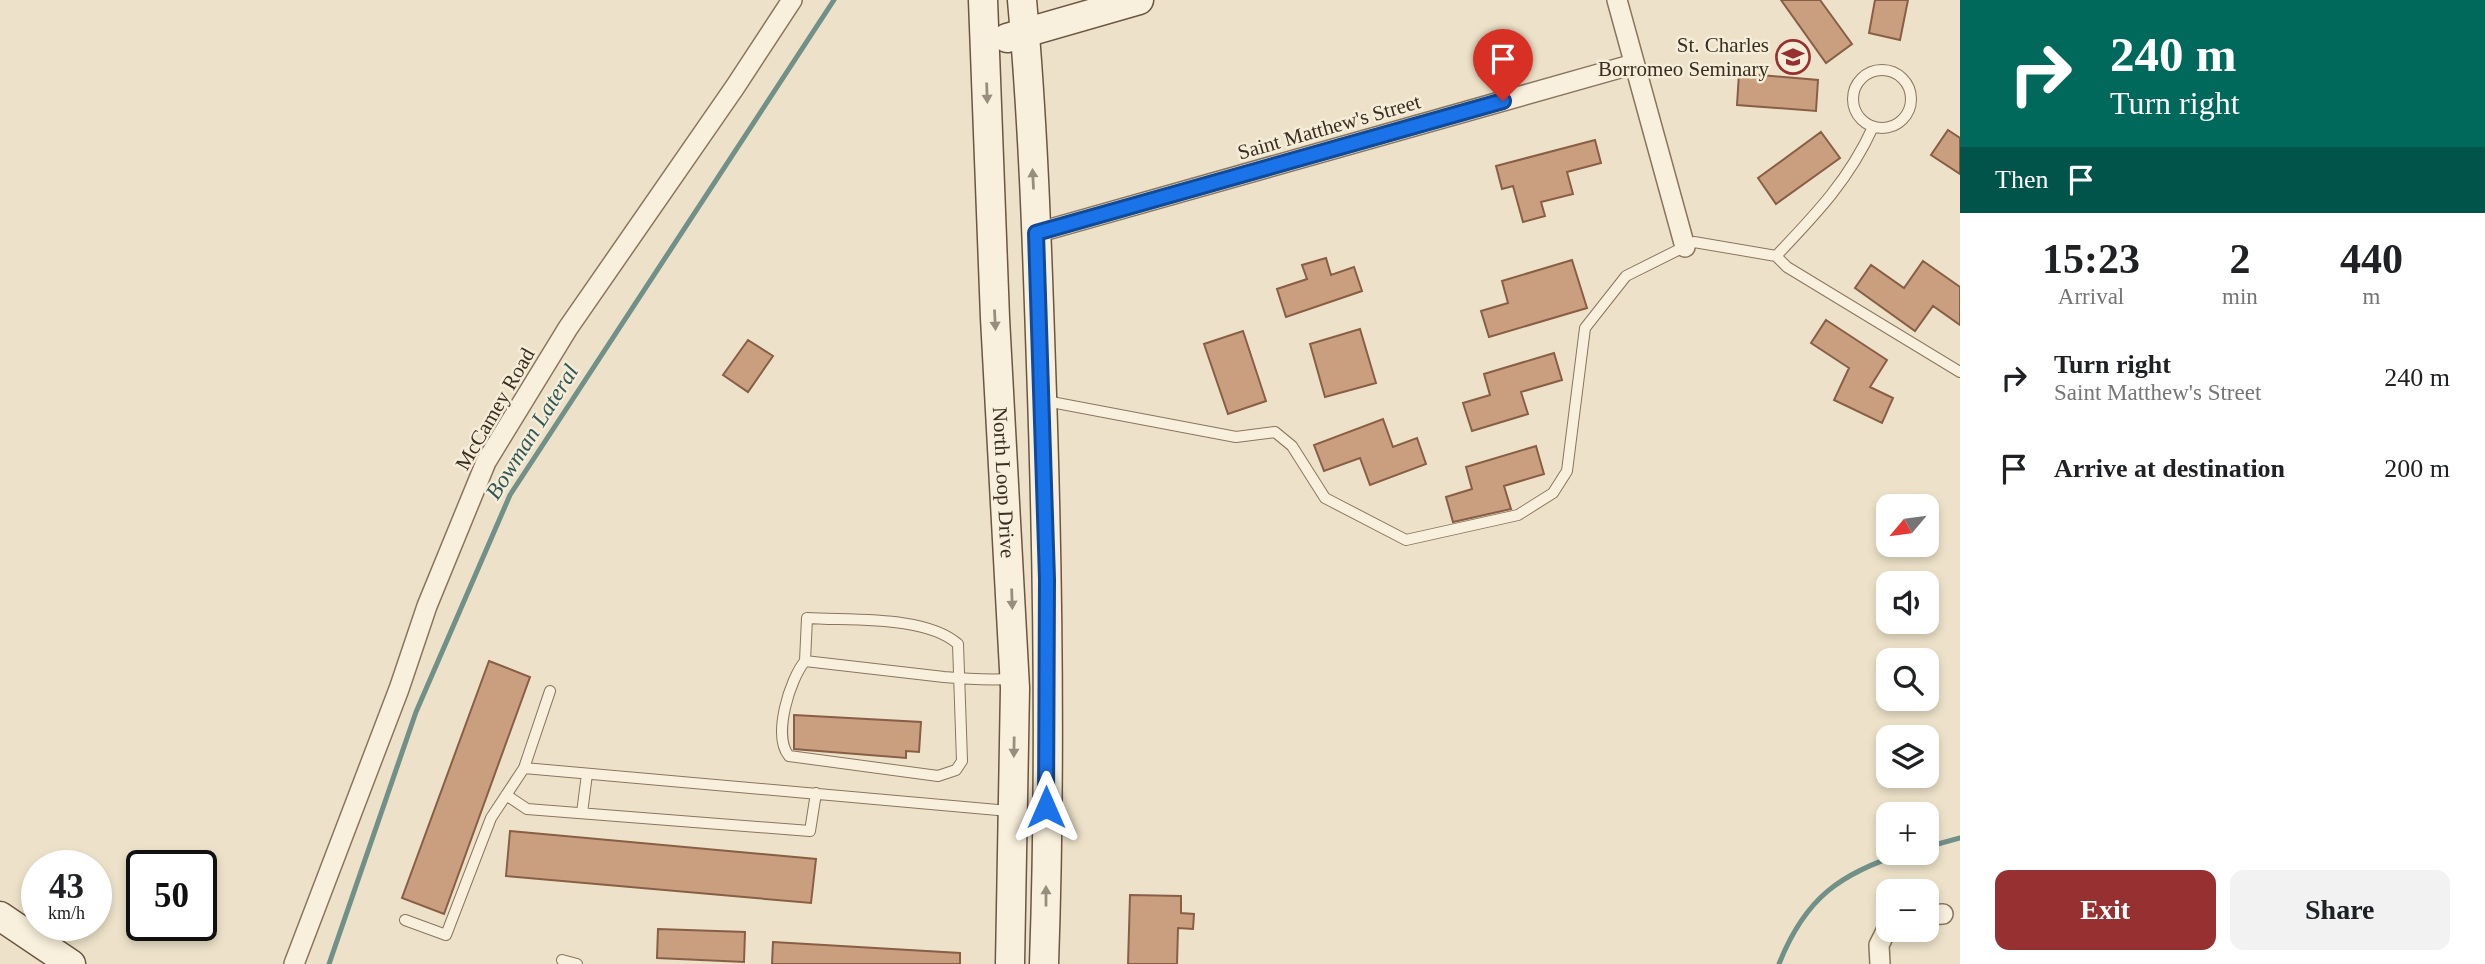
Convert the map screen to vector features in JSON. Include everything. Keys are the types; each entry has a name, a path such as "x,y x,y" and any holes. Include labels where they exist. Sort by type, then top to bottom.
{"main road":[{"name":"North Loop Drive","path":"983,0 995,318 1009,530 1015,679 1010,964"},
{"name":"North Loop Drive","path":"1022,0 1036,233 1046,535 1045,964"},
{"path":"986,43 1139,0"},
{"path":"1009,530 1046,535"},
{"path":"0,916 71,964"}],"street":[{"name":"McCamey Road","path":"293,964 399,689 427,606 486,462 568,328 735,88 792,0"},
{"path":"1617,0 1685,247"},
{"name":"Saint Matthew's Street","path":"1036,233 1634,64"},
{"path":"1880,942 1880,964"}],"lane":[{"path":"1887,70 1896,73 1910,87 1911,107 1900,123 1882,129 1872,127 1857,115 1853,106 1855,87 1868,73 1887,70"},
{"path":"1776,256 1825,203 1849,172 1872,127"},
{"path":"1042,400 1236,436 1275,432 1292,446 1325,498 1406,540 1518,515 1553,493 1567,471 1585,328 1626,276 1693,242 1776,256 1787,267 1960,372"},
{"path":"807,618 903,624 936,630 958,644 962,761 956,770 937,776 789,756 782,740 784,718 795,674 805,661 807,618"},
{"path":"805,661 960,679 1015,679"},
{"path":"405,920 446,936 491,818 524,768 550,691"},
{"path":"524,768 1013,811"},
{"path":"582,813 587,774"},
{"path":"506,795 527,808 810,831 816,793"},
{"path":"562,960 577,964"}],"building":[{"path":"1781,0 1820,0 1852,44 1826,63"},
{"path":"1875,0 1908,0 1900,40 1869,33"},
{"path":"1739,73 1818,80 1816,111 1737,105"},
{"path":"1948,130 1960,138 1960,174 1931,155"},
{"path":"1821,132 1840,158 1776,204 1758,178"},
{"path":"1595,140 1601,163 1567,172 1573,194 1541,202 1545,216 1523,222 1513,186 1502,189 1496,166"},
{"path":"1326,258 1331,275 1354,267 1362,291 1286,317 1277,289 1307,279 1302,265"},
{"path":"1572,260 1587,308 1489,337 1481,311 1508,303 1502,281"},
{"path":"1923,261 1960,287 1960,325 1933,306 1915,331 1855,288 1871,265 1904,288"},
{"path":"1826,320 1887,360 1870,387 1893,398 1882,423 1834,400 1849,368 1811,343"},
{"path":"1360,329 1376,383 1325,397 1310,344"},
{"path":"1243,331 1266,401 1228,414 1204,344"},
{"path":"748,340 773,356 748,392 723,375"},
{"path":"1554,353 1562,380 1521,392 1528,414 1472,431 1463,403 1490,395 1484,374"},
{"path":"1383,419 1393,447 1417,438 1426,464 1370,485 1360,458 1324,471 1314,445"},
{"path":"1536,446 1544,474 1504,486 1511,509 1453,522 1446,497 1472,489 1466,467"},
{"path":"489,661 530,677 444,914 402,898"},
{"path":"794,715 921,722 919,752 906,751 906,758 794,749"},
{"path":"510,831 816,859 811,903 506,876"},
{"path":"1130,895 1181,896 1181,913 1194,914 1193,929 1178,928 1177,964 1128,964"},
{"path":"658,929 745,932 744,962 657,958"},
{"path":"773,942 960,953 960,964 772,964"}],"waterway":[{"name":"Bowman Lateral","path":"329,964 416,712 510,495 834,0"},
{"path":"1939,844 1960,838"},
{"path":"1779,964 1789,941 1813,905 1844,879 1876,863"}],"place":[{"name":"St. Charles Borromeo Seminary","path":"1793,57"}],"route":[{"path":"1046,807 1047,579 1036,233 1503,101"}]}
